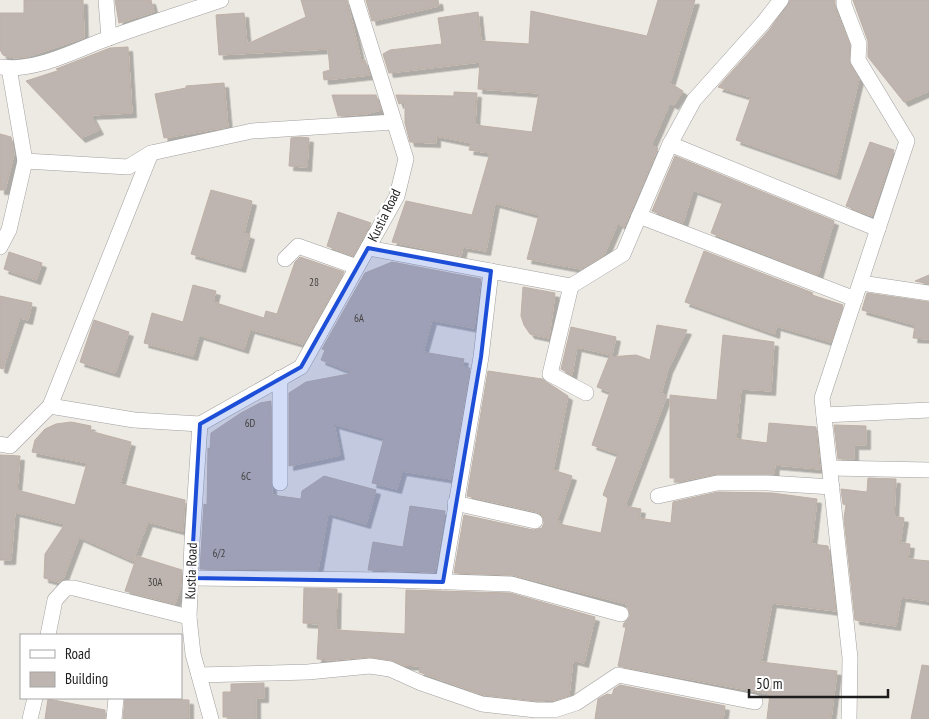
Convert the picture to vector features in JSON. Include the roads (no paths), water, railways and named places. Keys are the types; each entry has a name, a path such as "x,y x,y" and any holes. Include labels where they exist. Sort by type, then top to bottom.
{"street":[{"path":"106,0 109,38"},
{"path":"0,247 9,230 25,161 4,68 47,62 109,38 221,0"},
{"name":"Kustia Road","path":"210,719 193,654 189,617 200,424 301,367 397,196 406,159 356,0"},
{"path":"368,248 571,286 623,254 670,144 694,100 763,23 781,0"},
{"path":"844,0 844,5 859,44 858,60 907,141 822,398 850,658 849,719"},
{"path":"25,161 128,167 151,153 252,131 394,122"},
{"path":"670,144 878,229"},
{"path":"0,444 10,446 50,406 151,153"},
{"path":"639,216 855,299"},
{"path":"285,260 298,246 357,266"},
{"path":"443,582 480,357 490,271"},
{"path":"861,282 929,293"},
{"path":"571,286 550,374 586,393"},
{"path":"280,378 280,483"},
{"path":"50,406 134,420 200,424"},
{"path":"824,415 929,410"},
{"path":"830,468 929,470"},
{"path":"658,496 717,483 768,483 832,488"},
{"path":"455,503 535,521"},
{"path":"191,578 511,584 622,614"},
{"path":"48,634 55,600 66,588 74,588 189,617"},
{"path":"199,675 308,672 370,666 390,669 421,683 482,704 536,710 554,710 576,703 618,676 755,702"},
{"path":"30,719 35,699"},
{"path":"114,719 116,699"}]}
